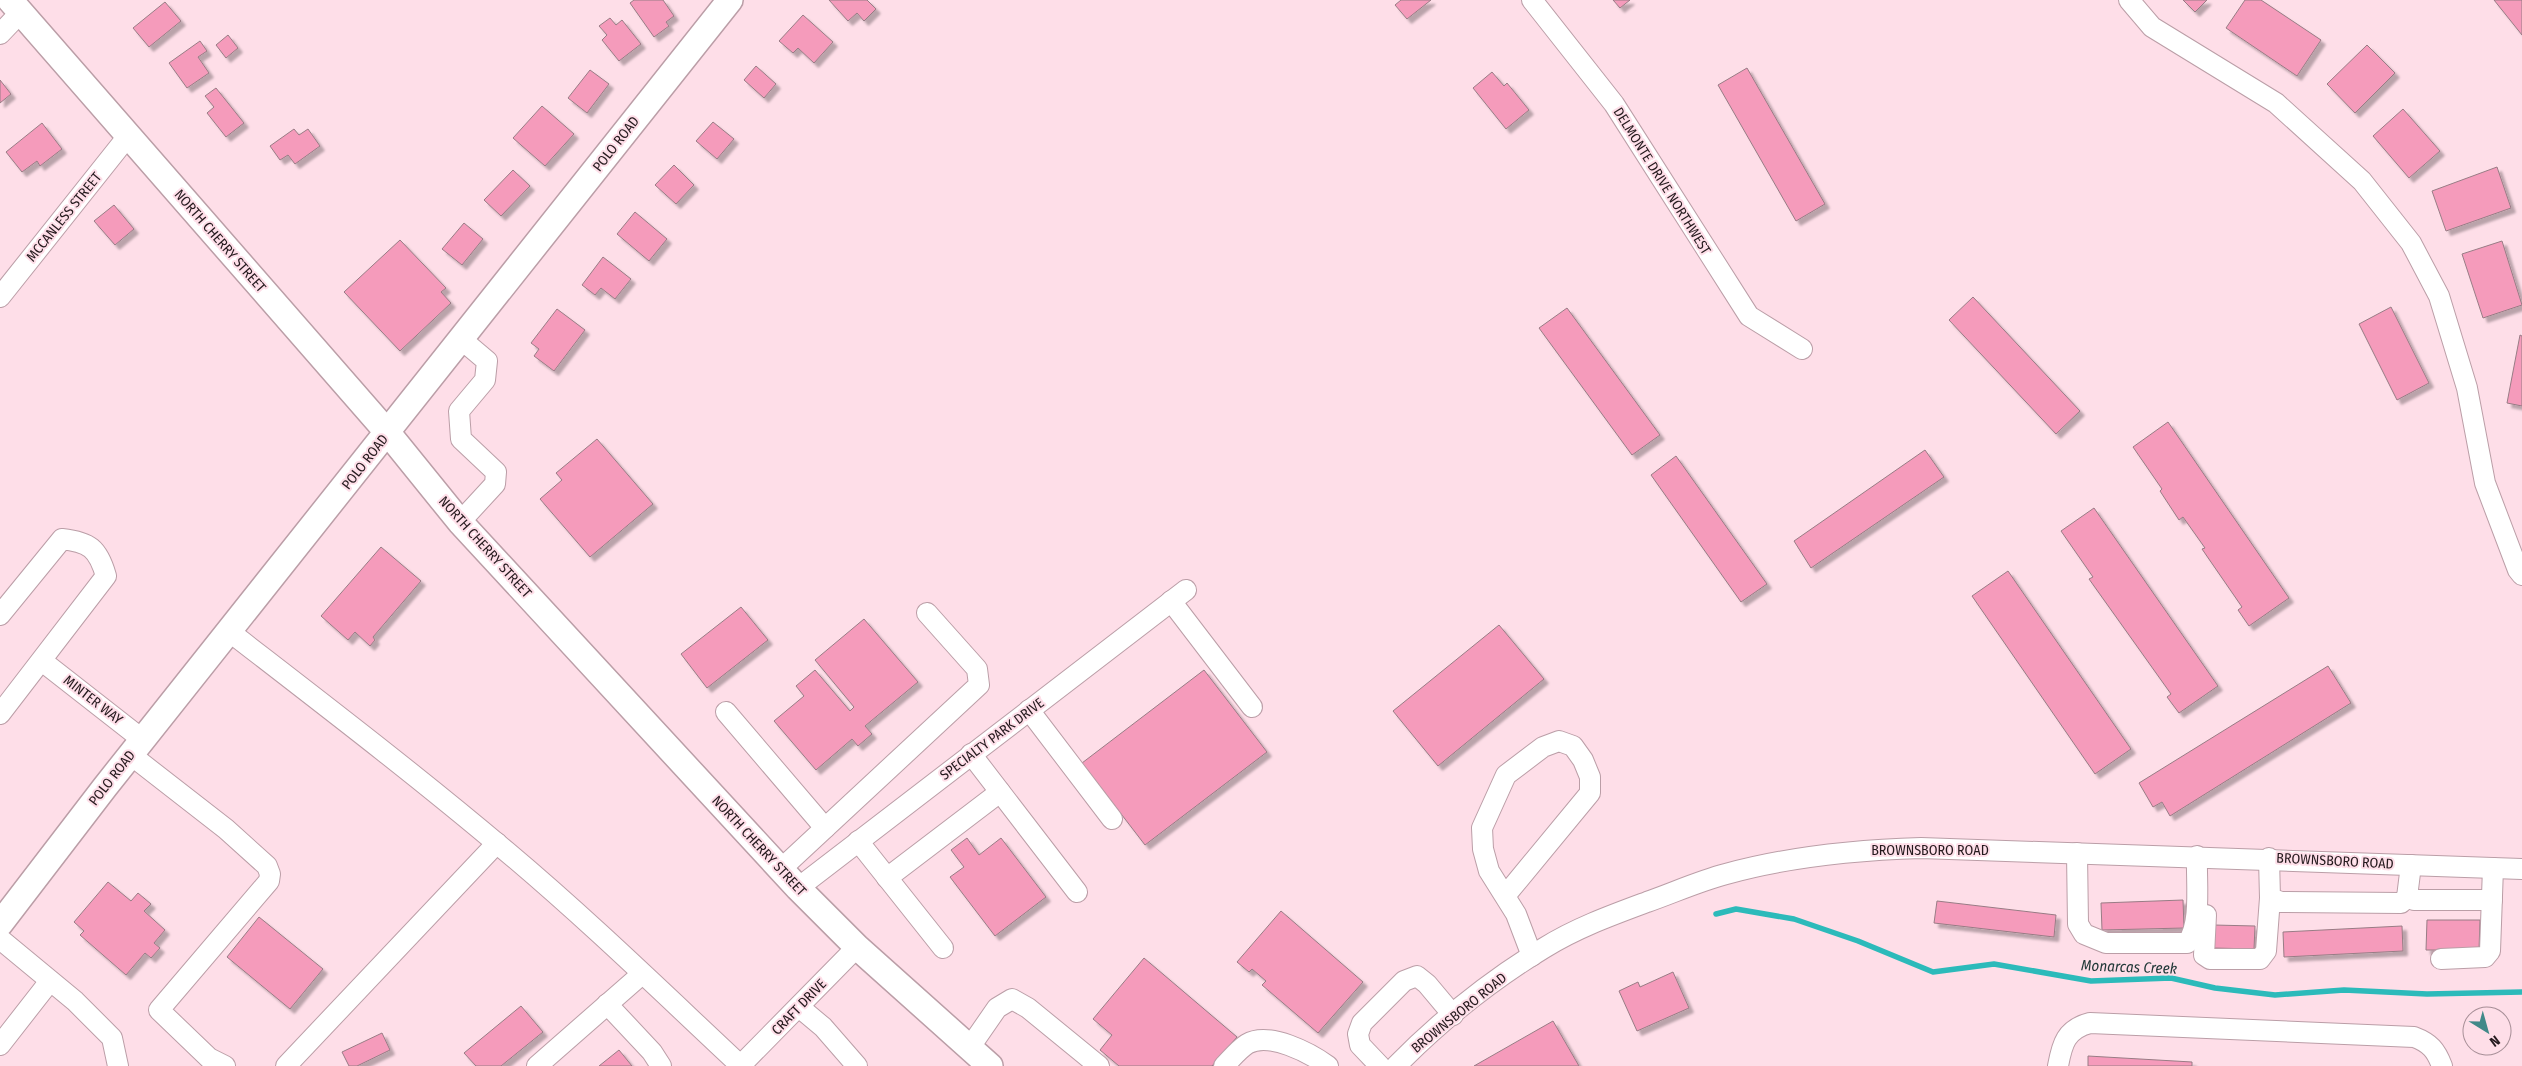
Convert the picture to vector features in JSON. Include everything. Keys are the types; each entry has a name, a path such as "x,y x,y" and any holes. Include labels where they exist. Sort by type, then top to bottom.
{"main road":[{"name":"POLO ROAD","path":"0,924 137,747 388,433 721,4"},
{"name":"NORTH CHERRY STREET","path":"16,6 388,433 460,522 798,888 857,947 970,1046 990,1066"}],"street":[{"name":"DELMONTE DRIVE NORTHWEST","path":"1532,0 1614,104 1749,316 1802,349"},
{"path":"2129,0 2152,27 2276,103 2362,181 2411,243 2439,296 2467,388 2485,483 2518,570 2522,575"},
{"path":"0,34 16,6"},
{"name":"MCCANLESS STREET","path":"0,297 128,136"},
{"path":"460,522 495,484 496,472 461,439 459,411 485,380 487,361 461,339"},
{"path":"0,615 62,539 83,541 101,558 106,576 42,661 7,692 0,714"},
{"name":"SPECIALTY PARK DRIVE","path":"798,888 1179,595 1252,707"},
{"path":"781,869 979,684 977,669 926,613"},
{"path":"230,632 497,843 580,915 740,1066"},
{"name":"MINTER WAY","path":"42,661 267,866 270,874 269,882 159,1010 209,1058 225,1066"},
{"path":"1029,710 1112,819"},
{"path":"726,712 825,828"},
{"path":"1505,896 1590,793 1590,778 1587,769 1573,746 1558,741 1543,747 1506,775 1482,828 1483,849 1489,871 1516,914 1532,956"},
{"path":"972,754 1077,892"},
{"path":"887,878 1000,792"},
{"path":"858,841 943,948"},
{"path":"286,1066 497,843"},
{"name":"BROWNSBORO ROAD","path":"1396,1066 1481,991 1532,956 1582,928 1726,874 1818,856 1870,849 1920,848 2269,858 2522,869"},
{"path":"2077,852 2078,924 2084,934 2106,943 2186,943 2191,937 2196,924 2202,857"},
{"path":"2202,857 2204,955 2210,959 2260,958 2266,951 2270,898 2269,858"},
{"path":"2270,898 2280,902 2401,903 2407,897 2411,865"},
{"path":"2441,960 2485,957 2490,951 2494,868"},
{"path":"2407,897 2414,900 2492,900"},
{"path":"0,939 75,1001 112,1038 118,1066"},
{"name":"CRAFT DRIVE","path":"740,1066 857,947"},
{"path":"539,1065 642,974"},
{"path":"1380,1066 1360,1045 1358,1034 1362,1023 1404,981 1417,976 1453,1015"},
{"path":"0,1045 50,981"},
{"path":"970,1046 997,1008 1012,999 1028,1008 1099,1066"},
{"path":"607,1004 652,1052 661,1066"},
{"path":"799,1007 823,1026 857,1066"},
{"path":"2058,1066 2062,1048 2070,1033 2078,1026 2090,1023 2414,1037 2427,1042 2437,1053 2442,1066"},
{"path":"1224,1066 1248,1044 1257,1041 1281,1043 1306,1052 1328,1066"}],"building":[{"path":"634,0 663,0 674,16 666,22 669,26 654,37 630,3"},
{"path":"829,0 867,0 876,9 864,21 857,13 848,21"},
{"path":"1401,0 1431,0 1407,19 1395,5"},
{"path":"1613,0 1630,0 1620,8"},
{"path":"2183,0 2207,0 2195,12"},
{"path":"2245,0 2261,0 2321,40 2297,76 2226,28"},
{"path":"2494,0 2522,0 2522,35"},
{"path":"165,2 181,21 149,47 133,28"},
{"path":"803,15 833,42 814,63 798,48 793,53 779,41"},
{"path":"610,18 616,25 622,20 641,44 619,61 602,40 607,35 599,26"},
{"path":"228,35 238,48 226,58 216,45"},
{"path":"200,41 207,51 198,57 209,73 187,88 169,63"},
{"path":"2367,45 2395,73 2355,113 2327,84"},
{"path":"756,66 776,84 764,98 744,80"},
{"path":"1747,68 1825,204 1796,221 1718,85"},
{"path":"590,70 609,84 587,113 568,98"},
{"path":"1492,72 1504,86 1507,83 1529,110 1506,129 1473,88"},
{"path":"0,80 11,94 0,103"},
{"path":"216,88 244,123 226,137 207,113 214,107 205,96"},
{"path":"542,106 574,134 545,166 513,138"},
{"path":"2403,109 2440,151 2409,178 2373,136"},
{"path":"713,122 734,139 717,159 696,141"},
{"path":"42,123 62,149 40,166 37,161 22,172 6,152"},
{"path":"294,129 299,135 308,129 320,146 295,164 288,155 280,160 270,146"},
{"path":"674,165 694,185 676,204 655,185"},
{"path":"2497,167 2511,208 2446,231 2432,191"},
{"path":"513,170 530,186 501,216 484,200"},
{"path":"114,205 134,229 115,245 94,221"},
{"path":"635,212 667,239 649,261 617,234"},
{"path":"464,223 483,239 462,265 442,249"},
{"path":"400,240 446,288 441,292 451,303 400,351 344,292"},
{"path":"2502,241 2522,305 2483,318 2462,254"},
{"path":"603,257 631,279 615,299 601,288 595,295 582,285"},
{"path":"1973,297 2080,411 2056,434 1949,320"},
{"path":"2391,307 2429,383 2397,400 2359,324"},
{"path":"1567,308 1660,435 1632,455 1539,328"},
{"path":"557,309 585,330 554,371 534,356 539,349 531,343"},
{"path":"2520,335 2522,336 2522,406 2507,403"},
{"path":"2168,422 2289,598 2249,626 2238,610 2242,607 2202,549 2205,548 2183,517 2179,520 2160,491 2162,489 2133,447"},
{"path":"597,439 653,504 590,557 540,499 562,480 556,473"},
{"path":"1925,450 1944,477 1811,568 1794,541"},
{"path":"1676,456 1767,584 1741,602 1651,475"},
{"path":"2094,508 2218,686 2179,713 2167,697 2171,694 2089,579 2093,577 2061,531"},
{"path":"381,547 421,581 373,637 375,640 370,646 355,632 348,640 321,616"},
{"path":"2008,571 2131,749 2095,774 1972,596"},
{"path":"741,607 768,640 707,688 681,654"},
{"path":"864,619 918,682 865,726 872,734 858,746 852,739 816,770 774,721 804,696 796,686 815,670 850,711 854,707 815,660"},
{"path":"1499,625 1544,679 1438,766 1393,711"},
{"path":"2328,666 2351,703 2170,816 2162,802 2153,807 2139,783"},
{"path":"1204,670 1267,752 1145,845 1082,763"},
{"path":"967,838 979,855 1001,838 1046,897 995,936 950,877 964,867 951,850"},
{"path":"108,882 131,901 138,893 151,904 144,911 165,930 154,943 160,948 151,958 145,953 126,975 80,935 84,931 74,922"},
{"path":"2183,900 2184,928 2102,930 2101,903"},
{"path":"1937,901 2056,915 2054,937 1934,923"},
{"path":"1281,911 1363,982 1318,1033 1262,985 1266,981 1252,969 1249,972 1237,962"},
{"path":"259,917 323,969 290,1009 227,957"},
{"path":"2427,920 2480,920 2479,950 2426,950"},
{"path":"2214,925 2255,926 2254,949 2213,948"},
{"path":"2402,926 2403,951 2284,957 2283,932"},
{"path":"1144,958 1237,1037 1212,1066 1119,1066 1100,1050 1112,1035 1093,1019"},
{"path":"1673,972 1689,1008 1637,1031 1619,991 1638,982 1640,987"},
{"path":"521,1006 543,1032 501,1066 476,1066 464,1053"},
{"path":"1553,1021 1579,1066 1474,1066"},
{"path":"382,1033 390,1050 357,1066 349,1066 342,1052"},
{"path":"619,1050 632,1066 599,1066"},
{"path":"2088,1056 2192,1062 2192,1066 2088,1066"}],"waterway":[{"name":"Monarcas Creek","path":"1716,914 1736,909 1794,919 1858,941 1933,972 1994,964 2091,981 2171,978 2215,988 2275,995 2344,990 2427,994 2522,992"}]}
